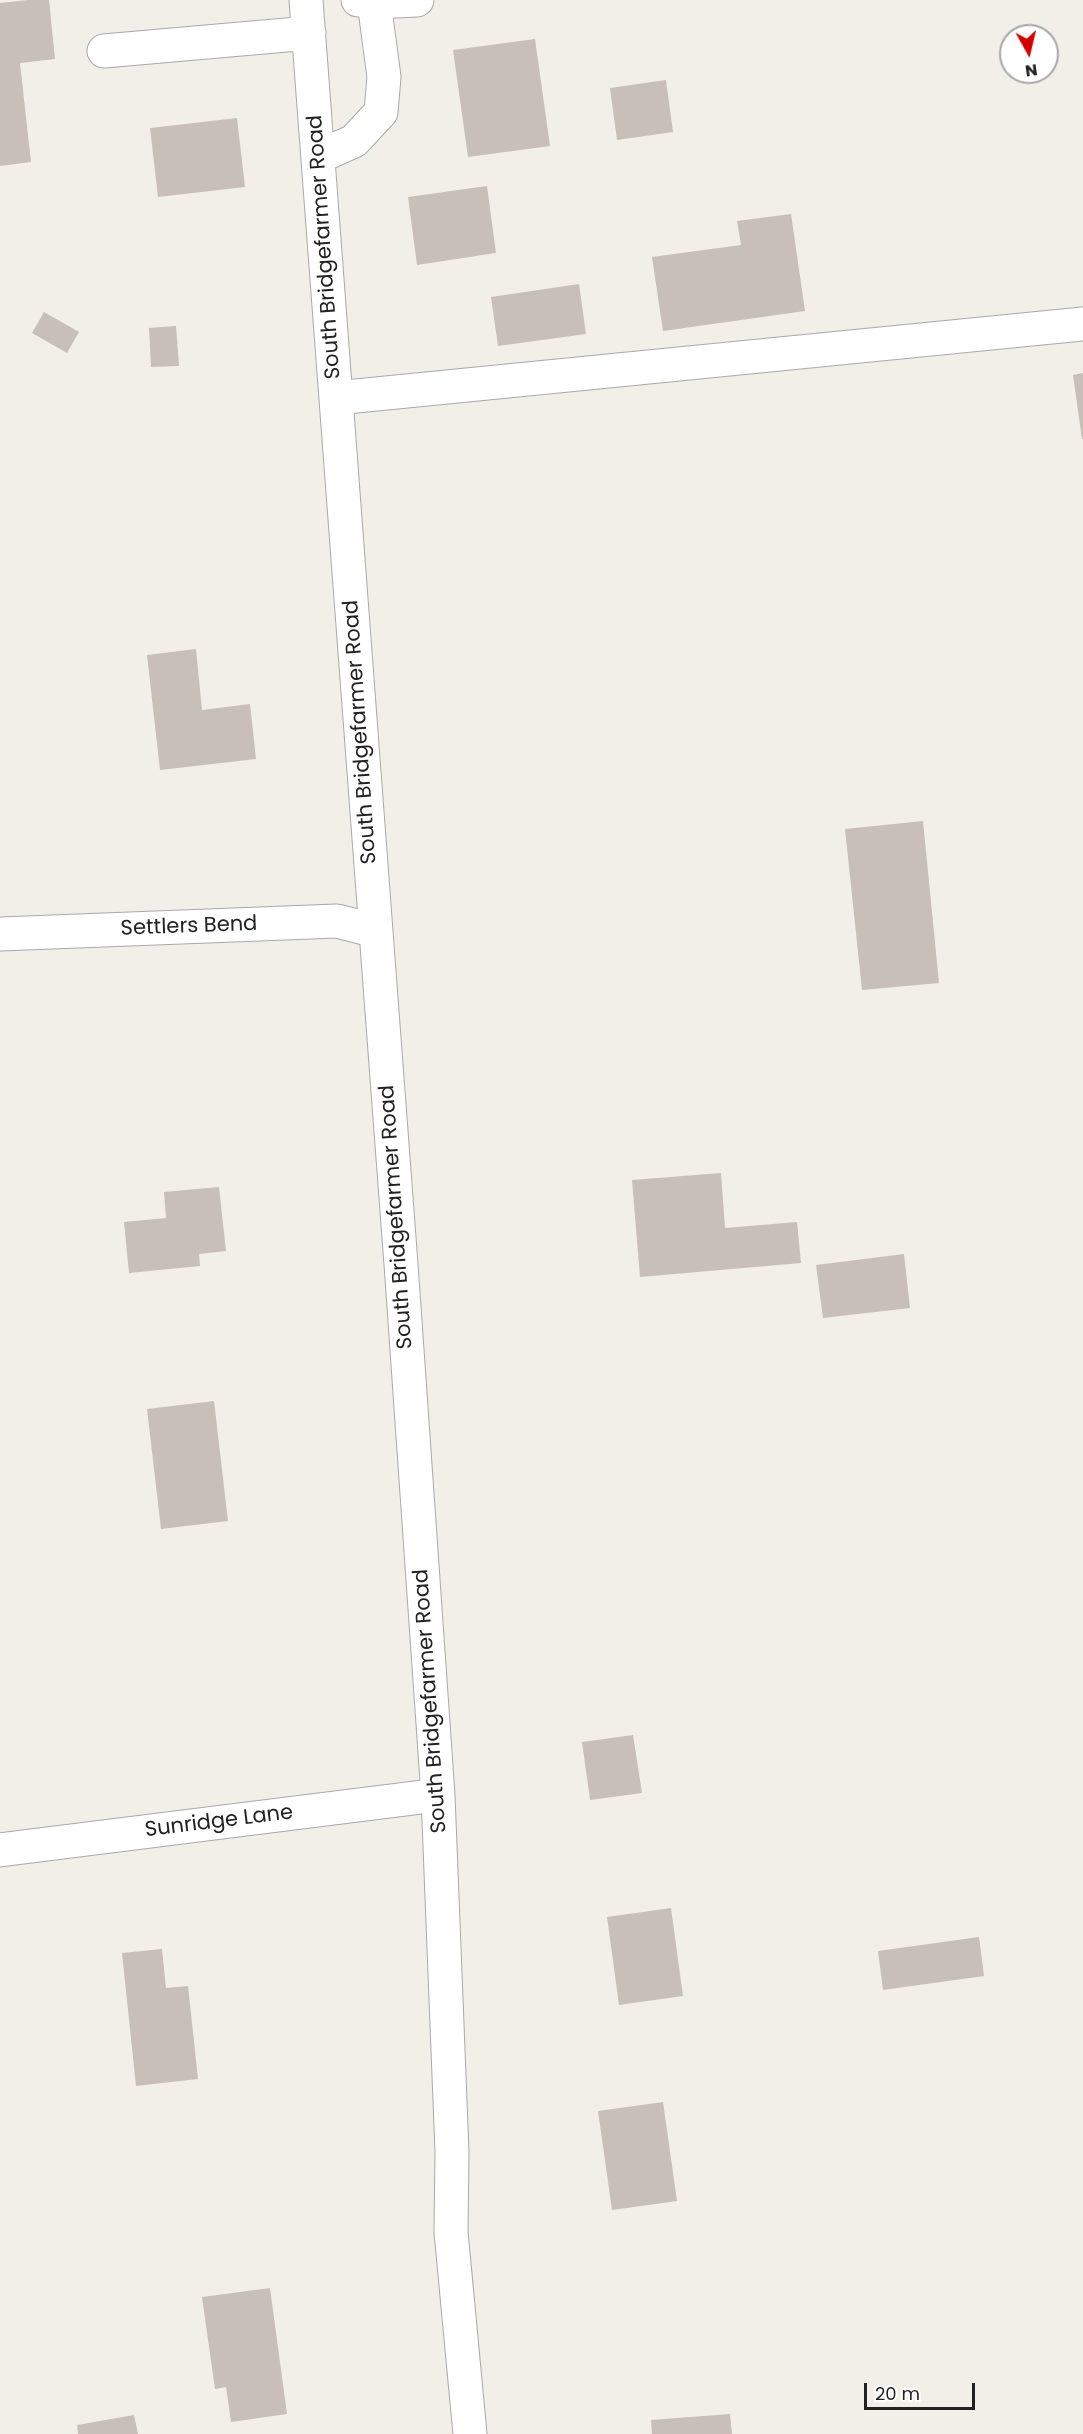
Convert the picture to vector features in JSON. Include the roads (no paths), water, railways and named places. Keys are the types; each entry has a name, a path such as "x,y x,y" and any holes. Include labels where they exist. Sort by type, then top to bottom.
{"street":[{"name":"South Bridgefarmer Road","path":"306,0 438,1795 452,2152 451,2232 470,2434"},
{"path":"318,157 354,141 381,112 384,76 366,1 417,0"},
{"path":"104,51 309,33"},
{"path":"336,398 1083,324"},
{"name":"Settlers Bend","path":"0,934 337,921 376,931"},
{"name":"Sunridge Lane","path":"0,1850 438,1795"}]}
